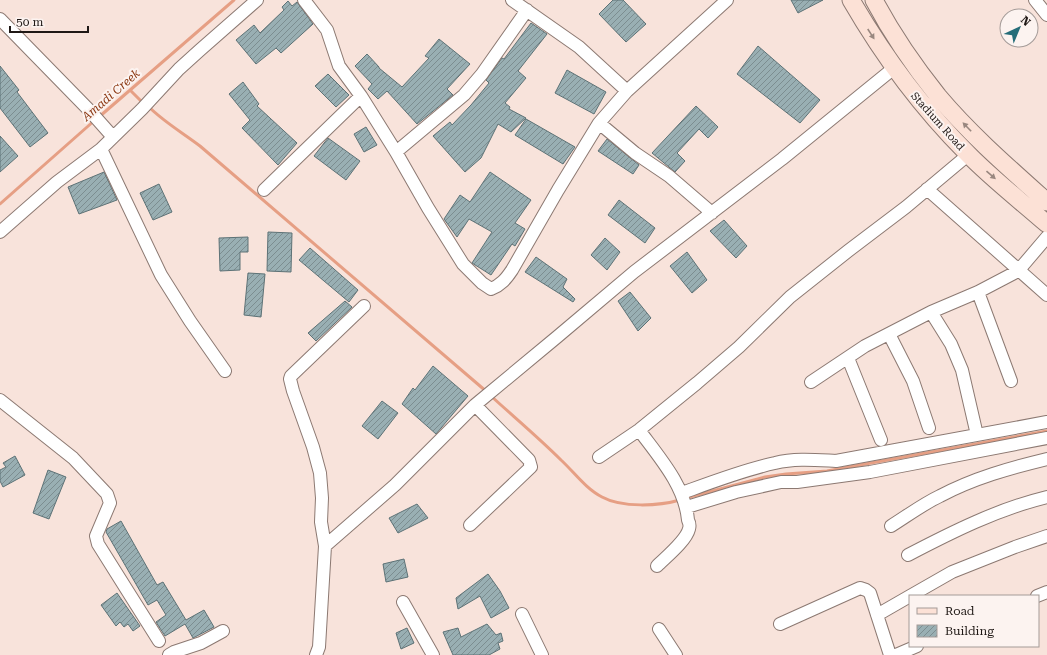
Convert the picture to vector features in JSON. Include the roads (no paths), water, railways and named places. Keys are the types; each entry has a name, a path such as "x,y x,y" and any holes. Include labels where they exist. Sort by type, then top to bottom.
{"main road":[{"name":"Stadium Road","path":"851,0 867,28 894,68 924,108 968,155 1047,224"},
{"name":"Stadium Road","path":"874,0 907,54 938,96 966,126 1045,194"}],"street":[{"path":"0,232 58,182 101,149 110,133 142,109 200,50 258,0"},
{"path":"304,0 327,30 339,66 361,96 463,264 482,283 491,289 504,281 512,270 599,123 627,91 727,0"},
{"path":"512,0 579,47 627,91"},
{"path":"1035,0 1047,15"},
{"path":"396,152 464,95 482,74 527,10"},
{"path":"0,20 110,133"},
{"path":"325,546 396,485 495,388 634,272 782,159 894,68"},
{"path":"264,190 361,96"},
{"path":"599,123 635,153 669,176 712,213"},
{"path":"101,149 161,275 190,321 225,371"},
{"path":"599,457 639,430 698,383 790,297 848,250 906,207 968,155"},
{"path":"927,189 1018,271 1047,295"},
{"path":"811,382 865,346 931,312 978,292 1018,271 1047,237"},
{"path":"978,292 1011,381"},
{"path":"316,655 320,647 325,546 321,522 322,498 320,473 313,446 292,391 290,379 291,376 364,306"},
{"path":"931,312 951,344 962,370 977,435"},
{"path":"889,334 913,381 929,428"},
{"path":"848,358 881,440"},
{"path":"0,400 73,458 107,494 110,503 96,536 98,544 159,641"},
{"path":"470,525 531,467 529,460 478,403"},
{"path":"682,493 776,462 806,460 836,461 1047,422"},
{"path":"639,430 665,465 682,493 687,507 689,528 683,539 657,566"},
{"path":"687,507 736,492 781,482 796,482 870,472 1047,438"},
{"path":"891,526 940,496 972,481 1010,468 1047,459"},
{"path":"908,555 975,522 1047,497"},
{"path":"912,595 952,572 1014,547 1047,536"},
{"path":"780,624 860,588 870,593 890,655"},
{"path":"877,615 909,597"},
{"path":"403,602 433,655"},
{"path":"522,614 542,655"},
{"path":"659,629 676,655"},
{"path":"170,655 174,652 200,643 223,631"},
{"path":"896,655 915,647"}],"waterway":[{"name":"Amadi Creek","path":"99,117 234,0"},
{"path":"130,90 144,104"},
{"path":"149,107 167,123 200,146 487,392"},
{"name":"Amadi Creek","path":"0,204 95,120"},
{"path":"491,396 596,494 610,501 641,505 662,504 680,500"},
{"path":"686,498 765,477 827,471 1047,431"}]}
